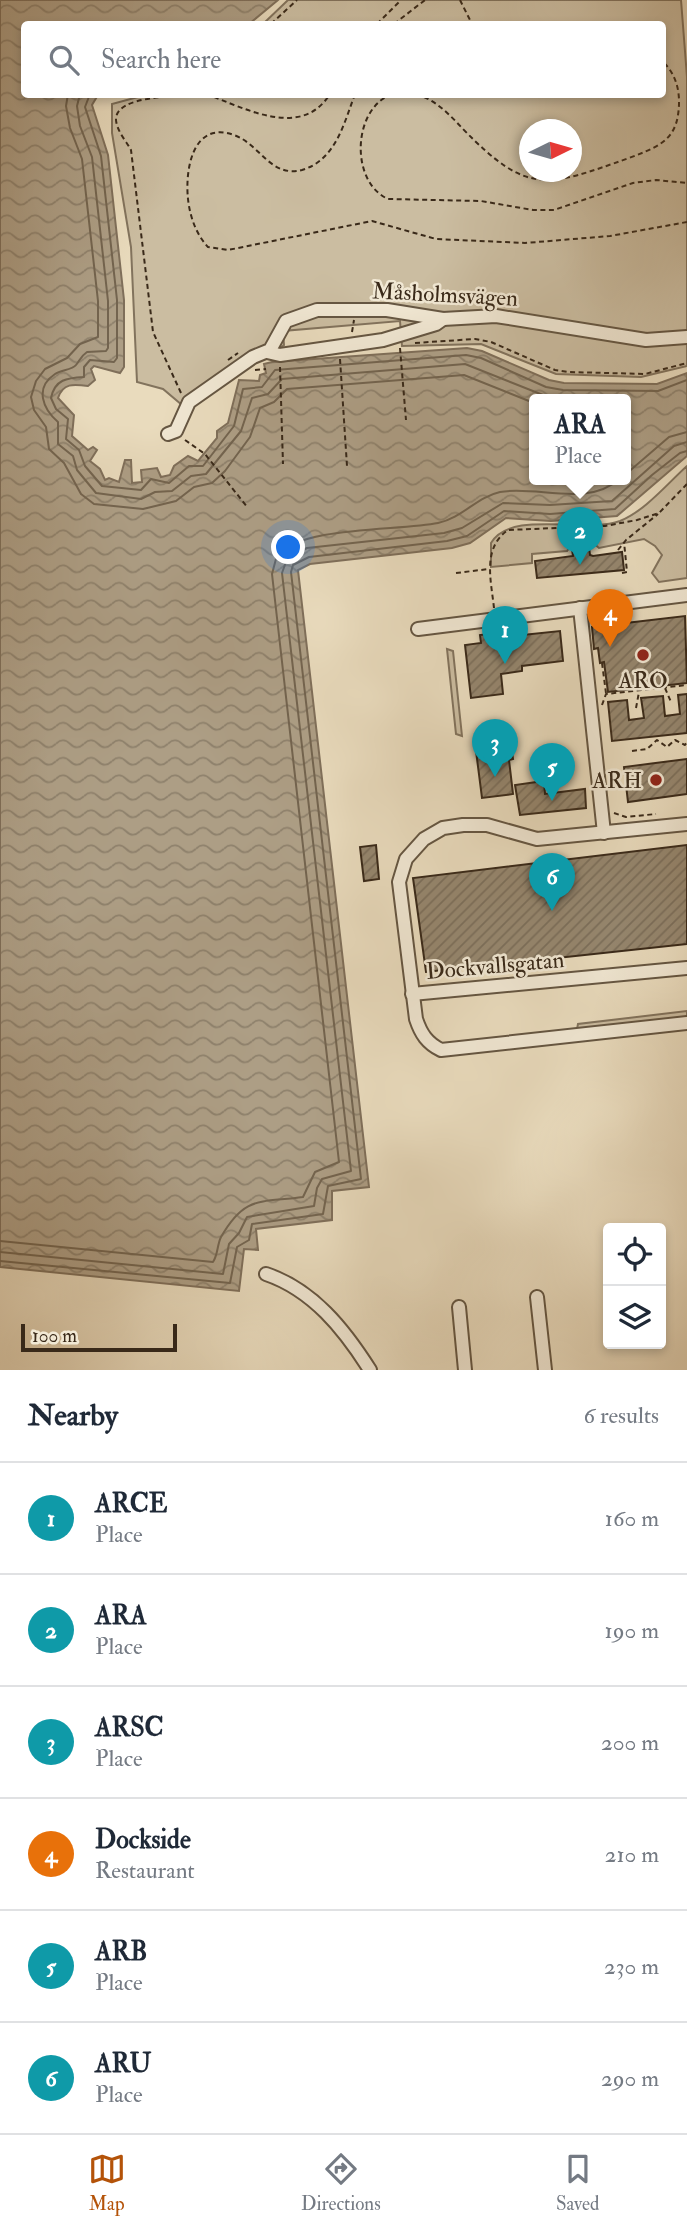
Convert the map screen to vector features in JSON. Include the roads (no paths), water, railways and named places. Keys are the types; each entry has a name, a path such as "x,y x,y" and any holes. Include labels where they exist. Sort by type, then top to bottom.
{"street":[{"name":"Måsholmsvägen","path":"172,433 189,402 253,357 267,352 280,327 295,316 317,310 418,313 443,319 496,316 646,340 687,337"},
{"path":"267,352 280,355 353,345 400,336 443,319"},
{"path":"418,629 687,595"},
{"path":"580,608 604,833"},
{"path":"412,994 399,882 406,859 419,843 443,828 478,824 537,839 687,824"},
{"name":"Dockvallsgatan","path":"687,968 412,994 420,1033 431,1045 441,1050 687,1023"},
{"path":"266,1274 288,1282 313,1300 346,1333 370,1370"},
{"path":"537,1297 545,1370"},
{"path":"459,1307 465,1370"}],"water":[{"path":"0,0 278,0 253,21 21,21 21,98 96,98 92,105 108,155 124,300 124,367 120,373 94,366 91,369 95,380 88,386 66,387 58,398 74,415 72,436 88,450 93,447 97,450 90,461 100,469 105,480 109,478 119,482 125,460 131,460 132,483 142,482 141,470 157,468 161,477 170,475 174,466 188,456 198,461 217,438 217,431 228,423 239,380 259,381 260,375 266,373 264,364 272,362 467,348 482,351 549,380 564,383 657,384 687,373 687,456 617,516 551,521 506,518 470,543 452,548 310,564 298,570 369,1187 332,1191 332,1220 256,1229 258,1250 244,1249 239,1291 0,1267"}],"place":[{"name":"ARA","path":"580,565"},
{"name":"Dockside","path":"610,647"},
{"name":"ARO","path":"643,655"},
{"name":"ARCE","path":"505,664"},
{"name":"ARSC","path":"495,777"},
{"name":"ARH","path":"656,780"},
{"name":"ARB","path":"552,801"},
{"name":"ARU","path":"552,911"}]}
